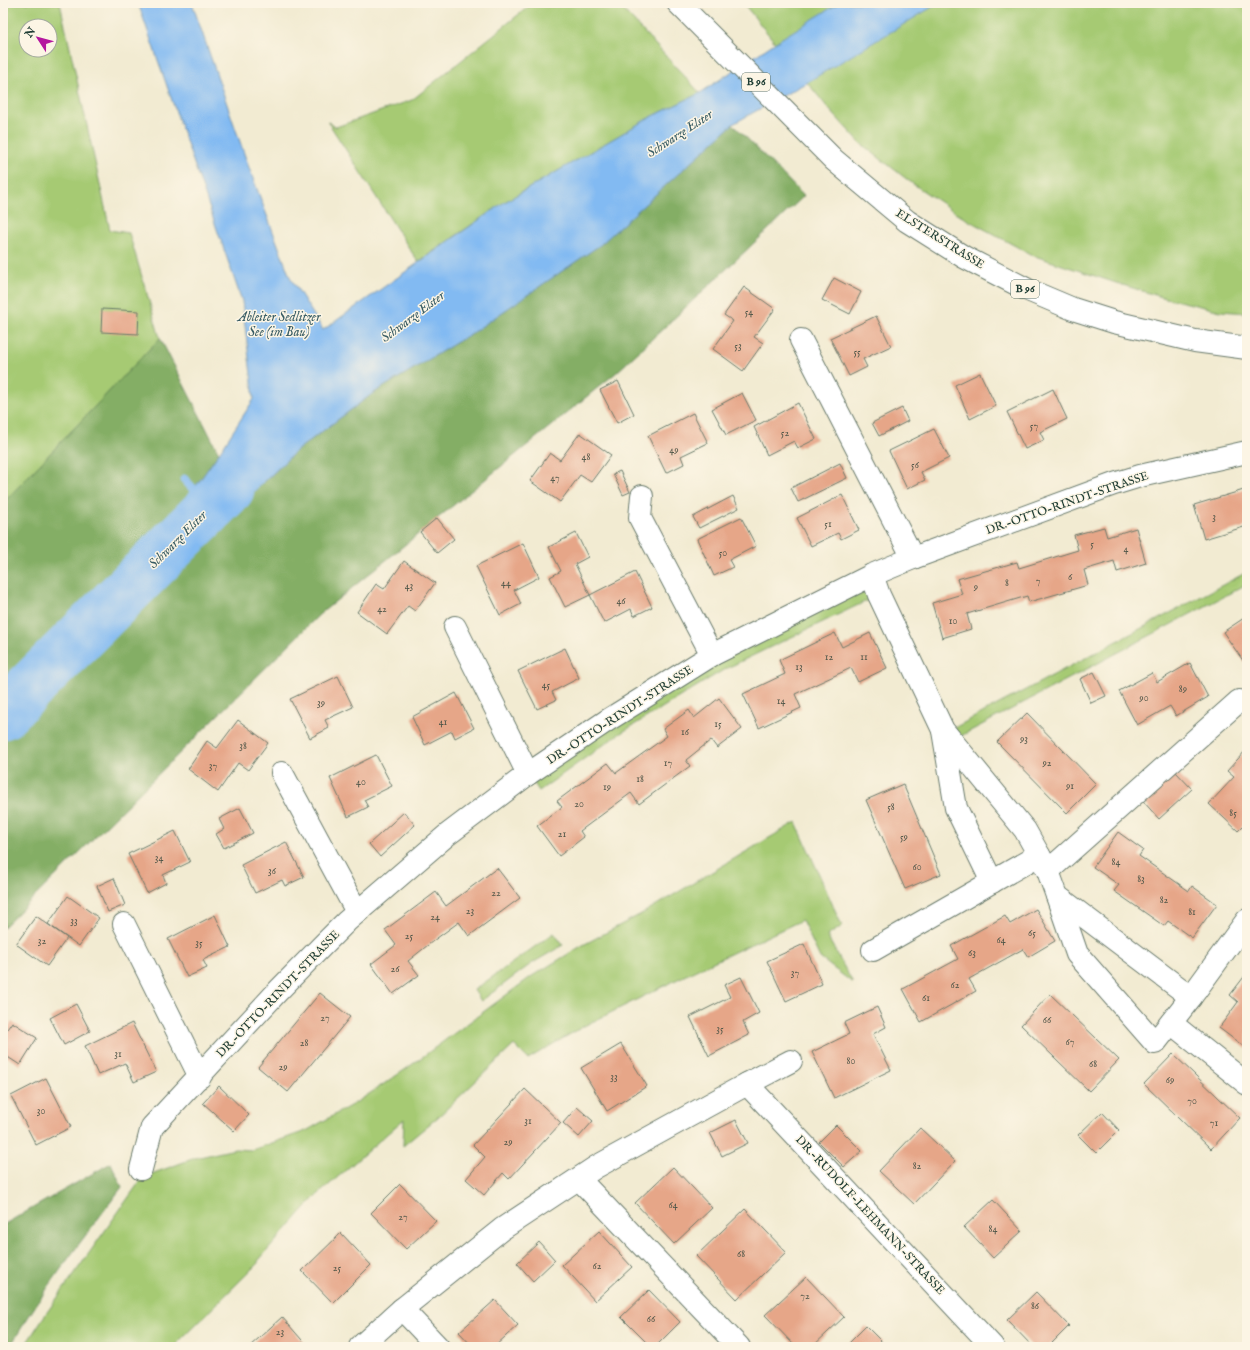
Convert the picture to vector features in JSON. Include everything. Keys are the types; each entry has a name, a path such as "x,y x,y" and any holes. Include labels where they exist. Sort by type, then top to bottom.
{"street":[{"name":"ELSTERSTRASSE","path":"678,3 834,160 907,221 964,257 1028,290 1073,309 1114,322 1195,341 1247,348"},
{"path":"801,340 913,558"},
{"name":"DR.-OTTO-RINDT-STRASSE","path":"141,1169 152,1127 200,1077 278,991 347,921 448,835 528,774 608,720 712,655 872,575 913,558 1120,482 1140,476 1247,452"},
{"path":"642,496 640,518 712,655"},
{"path":"872,575 879,595 943,730 1024,830 1043,863 1057,896 1077,954 1155,1043 1191,998 1247,920"},
{"path":"455,627 528,774"},
{"path":"873,950 992,882 1043,863 1240,701"},
{"path":"943,730 956,808 992,882"},
{"path":"282,773 358,912"},
{"path":"1057,896 1191,998"},
{"path":"124,924 200,1077"},
{"path":"1171,1023 1247,1084"},
{"path":"360,1347 402,1309 502,1229 596,1167 791,1061"},
{"name":"DR.-RUDOLF-LEHMANN-STRASSE","path":"747,1084 993,1347"},
{"path":"579,1179 739,1347"},
{"path":"402,1309 438,1347"}],"green space":[{"path":"3,3 60,3 110,230 129,233 160,338 3,503"},
{"path":"533,3 617,3 700,93 647,119 503,203 418,262 328,122 336,127 412,100"},
{"path":"743,3 1247,3 1247,313 1221,311 1162,297 1032,255 964,218 913,184 860,143 828,108"},
{"path":"733,124 804,196 617,372 320,614 3,928 3,503 160,338 219,453 168,526 191,553 296,451 372,394 472,333 600,245"},
{"path":"1247,572 1247,584 959,737 954,728"},
{"path":"872,575 879,595 725,669 616,736 539,791 528,774 608,720"},
{"path":"796,822 842,926 827,936 853,983 820,958 802,920 694,971 584,1026 528,1059 514,1045 438,1117 403,1146 404,1119 314,1198 258,1261 258,1263 173,1347 24,1347 143,1177 195,1158 235,1149 252,1150 306,1131 357,1102 406,1069 532,976 583,945 643,913"},
{"path":"554,933 563,945 531,964 481,1001 474,990"},
{"path":"111,1163 122,1187 49,1285 10,1347 3,1347 3,1225"}],"water":[{"name":"Ableiter Sedlitzer See (im Bau)","path":"138,3 192,3 248,165 290,277 323,330 503,203 647,119 700,93 782,38 839,3 939,3 811,80 733,124 600,245 472,333 372,394 296,451 191,553 168,526 219,453 254,399 242,301"}],"building":[{"path":"834,278 861,292 850,314 822,300"},
{"path":"744,287 775,309 754,337 763,343 743,371 713,349 733,321 724,315"},
{"path":"102,309 139,311 138,334 101,332"},
{"path":"876,316 891,346 863,359 867,367 849,376 830,338"},
{"path":"980,373 996,406 970,419 955,385"},
{"path":"618,381 634,414 617,423 600,390"},
{"path":"1053,389 1067,419 1040,432 1044,440 1025,449 1007,412"},
{"path":"742,393 756,420 726,435 712,409"},
{"path":"798,403 816,439 798,448 794,441 767,455 754,427"},
{"path":"902,408 908,421 879,436 872,423"},
{"path":"693,413 708,443 681,456 684,464 666,473 648,436"},
{"path":"934,429 949,458 921,472 925,480 907,489 889,451"},
{"path":"580,433 611,455 591,482 580,475 560,502 530,481 550,453 560,460"},
{"path":"840,463 847,478 798,502 791,488"},
{"path":"620,471 630,492 623,495 613,474"},
{"path":"1247,489 1247,526 1204,539 1194,505"},
{"path":"842,495 859,530 841,539 838,533 811,546 797,518"},
{"path":"733,496 739,508 699,528 693,517"},
{"path":"741,517 756,546 729,560 733,567 714,576 697,539"},
{"path":"437,518 454,539 437,553 420,532"},
{"path":"1104,527 1107,537 1136,528 1146,563 1117,572 1114,561 1084,570 1088,585 1029,602 1027,596 967,614 971,629 942,638 932,603 962,594 957,579 1017,562 1019,568 1078,550 1074,535"},
{"path":"576,533 588,557 575,564 590,595 565,607 550,577 561,571 549,547"},
{"path":"523,543 539,577 514,590 521,604 500,615 476,566"},
{"path":"404,561 435,583 415,611 408,606 387,634 357,612 376,584 384,589"},
{"path":"635,572 652,607 634,616 631,609 604,623 590,595"},
{"path":"1247,616 1247,660 1244,662 1223,632"},
{"path":"835,633 842,647 870,633 887,668 858,682 851,668 795,694 801,708 759,728 743,694 785,674 779,660"},
{"path":"565,648 579,678 552,692 556,700 537,709 518,671"},
{"path":"1190,663 1208,697 1176,716 1170,706 1137,725 1119,691 1152,673 1157,682"},
{"path":"1094,672 1106,696 1091,703 1080,679"},
{"path":"338,676 353,707 325,720 329,728 310,738 290,699"},
{"path":"456,693 474,728 455,738 452,731 425,745 412,717"},
{"path":"719,698 742,729 717,748 711,740 686,760 690,766 639,804 631,793 580,831 584,837 559,856 537,826 562,807 557,801 608,763 616,773 667,736 663,729 689,710 694,718"},
{"path":"1027,713 1096,784 1067,813 997,742"},
{"path":"238,720 268,743 248,770 238,763 218,792 188,769 207,741 217,748"},
{"path":"1247,749 1247,822 1238,831 1209,804 1234,777 1227,771"},
{"path":"376,755 392,786 364,800 368,807 348,817 330,778"},
{"path":"1175,771 1192,789 1159,819 1142,800"},
{"path":"903,784 941,874 905,889 866,800"},
{"path":"240,808 253,833 224,848 216,834 224,829 219,819"},
{"path":"404,812 415,825 380,857 369,844"},
{"path":"175,831 190,862 163,875 166,883 147,893 128,854"},
{"path":"1118,832 1143,850 1139,856 1189,891 1192,886 1217,904 1192,938 1168,921 1164,926 1114,891 1119,885 1093,867"},
{"path":"286,842 304,877 285,886 282,880 255,893 241,865"},
{"path":"497,868 520,898 469,936 459,922 433,941 408,961 419,975 393,994 371,964 396,945 385,930 436,892 446,906"},
{"path":"114,878 125,905 108,912 97,886"},
{"path":"68,896 99,918 79,946 48,924"},
{"path":"1036,909 1055,941 1028,957 1023,949 969,979 976,991 921,1022 903,989 958,959 951,946 1005,916 1010,924"},
{"path":"215,915 230,947 203,960 207,968 187,977 168,939"},
{"path":"36,916 67,938 47,966 16,944"},
{"path":"804,944 822,984 786,1001 767,961"},
{"path":"1247,973 1247,1049 1219,1028 1238,1002 1230,995"},
{"path":"741,977 759,1013 743,1022 749,1035 709,1056 690,1017 730,997 724,985"},
{"path":"320,993 350,1017 288,1092 258,1067"},
{"path":"1050,994 1119,1060 1089,1091 1021,1025"},
{"path":"76,1004 90,1031 64,1045 50,1018"},
{"path":"877,1007 886,1027 873,1034 891,1070 834,1098 812,1052 849,1034 844,1023"},
{"path":"12,1022 37,1038 20,1065 3,1054 3,1035"},
{"path":"132,1023 156,1072 134,1082 125,1063 98,1075 85,1046"},
{"path":"621,1044 647,1086 607,1111 581,1068"},
{"path":"1173,1054 1240,1118 1211,1149 1144,1084"},
{"path":"46,1078 71,1127 36,1145 11,1096"},
{"path":"219,1086 249,1115 234,1131 203,1103"},
{"path":"525,1089 561,1123 509,1179 503,1173 484,1195 466,1179 485,1157 473,1145"},
{"path":"577,1107 593,1121 579,1137 563,1123"},
{"path":"1102,1112 1119,1130 1096,1153 1078,1135"},
{"path":"736,1120 748,1143 722,1156 710,1133"},
{"path":"836,1125 862,1151 844,1167 819,1142"},
{"path":"920,1128 955,1161 914,1204 879,1171"},
{"path":"673,1167 712,1208 674,1244 635,1203"},
{"path":"400,1184 436,1221 406,1249 371,1213"},
{"path":"993,1200 1022,1231 993,1258 964,1227"},
{"path":"745,1209 786,1252 737,1299 696,1256"},
{"path":"599,1231 632,1267 595,1301 562,1265"},
{"path":"341,1233 371,1265 333,1303 302,1271"},
{"path":"539,1242 555,1260 533,1281 517,1263"},
{"path":"806,1277 844,1317 812,1347 796,1347 765,1315"},
{"path":"649,1290 680,1322 655,1347 651,1347 621,1317"},
{"path":"1036,1292 1069,1326 1048,1347 1033,1347 1007,1320"},
{"path":"495,1300 518,1325 494,1347 473,1347 459,1332"},
{"path":"282,1317 308,1347 249,1347"},
{"path":"866,1326 882,1342 877,1347 849,1347 847,1345"}],"waterway":[{"path":"184,479 202,498"},
{"name":"Schwarze Elster","path":"3,714 229,489"}]}
